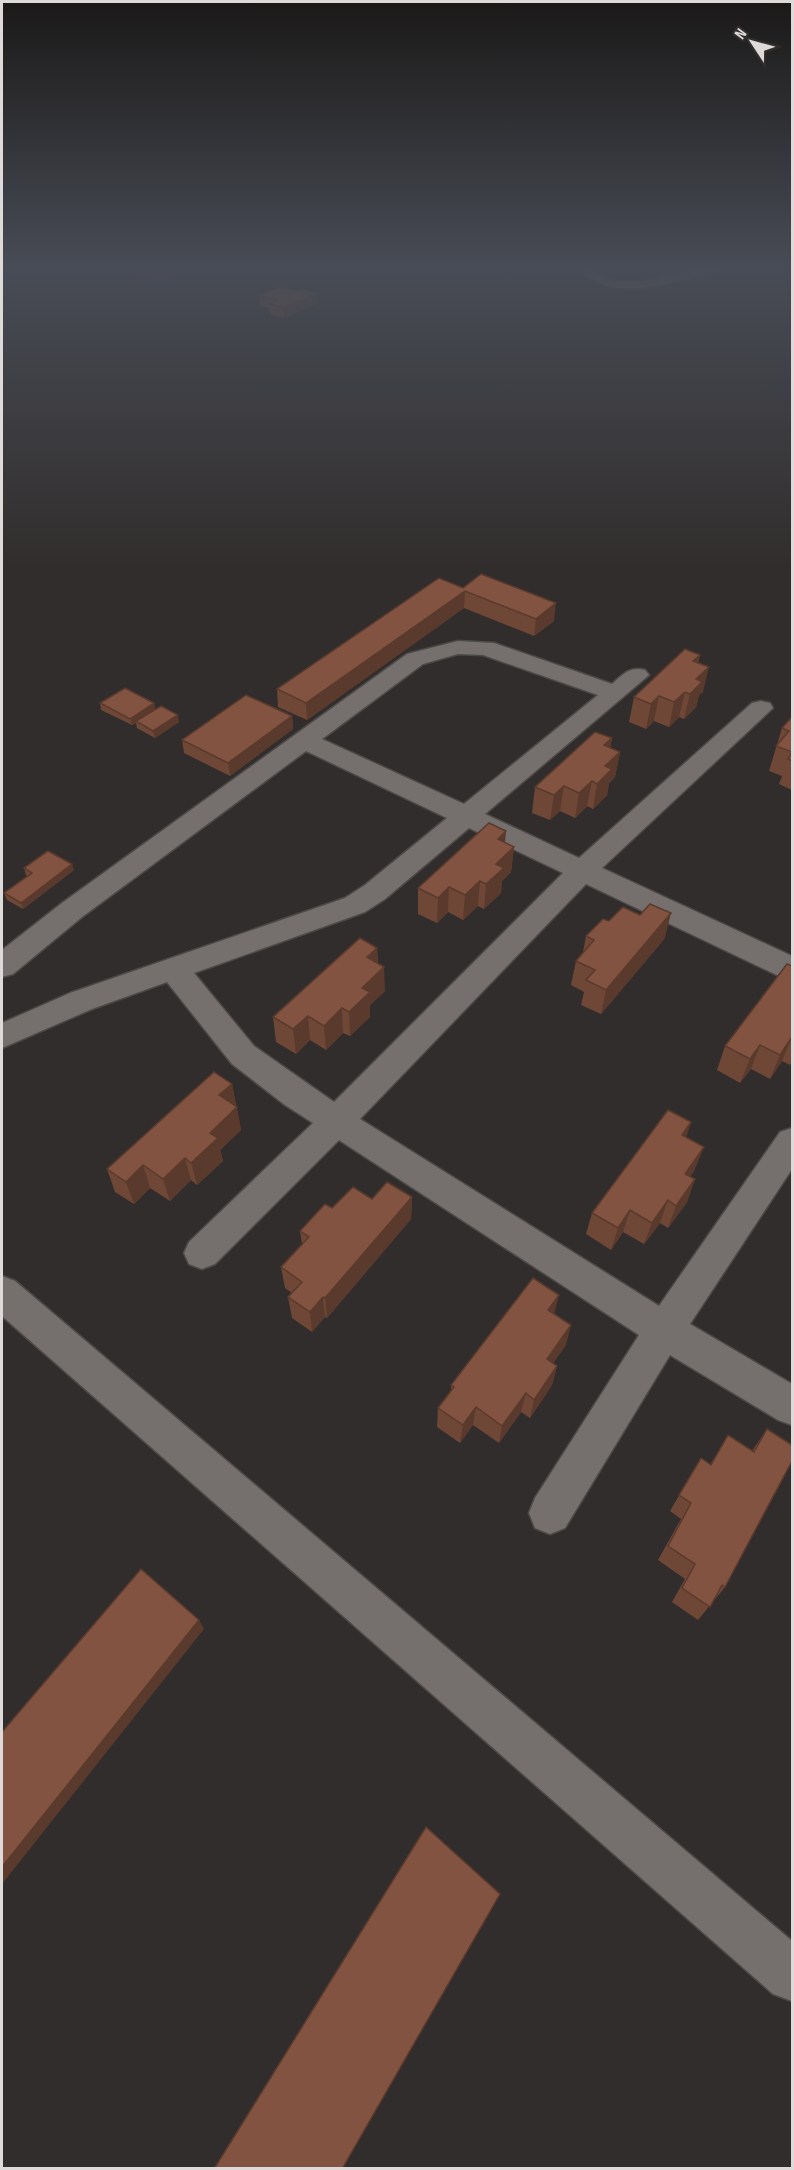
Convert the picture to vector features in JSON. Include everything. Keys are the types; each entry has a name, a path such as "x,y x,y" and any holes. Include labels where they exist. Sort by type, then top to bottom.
{"street":[{"path":"2,966 72,910 415,659 438,650 464,645 486,648 613,692"},
{"path":"2,1036 81,1001 355,905 375,892 613,692 637,675"},
{"path":"202,1253 337,1121 583,870 761,708"},
{"path":"304,740 792,969"},
{"path":"173,968 243,1055 297,1096 664,1330 792,1406"},
{"path":"550,1513 664,1330 792,1142"},
{"path":"2,1293 792,1975"}],"building":[{"path":"481,574 556,603 536,619 465,591 306,703 277,689 439,578 463,588"},
{"path":"685,649 700,655 693,661 709,667 696,679 702,682 690,694 685,692 674,702 659,696 651,704 634,697"},
{"path":"125,688 154,703 130,719 100,703"},
{"path":"246,695 292,716 228,763 182,740"},
{"path":"161,706 178,715 153,731 136,721"},
{"path":"792,717 792,752 776,746 789,731 782,728"},
{"path":"595,732 612,738 604,745 620,752 605,766 612,769 597,784 592,781 579,793 564,786 554,795 535,787"},
{"path":"489,823 506,831 498,839 514,847 496,864 504,868 486,884 480,881 465,895 449,887 438,898 418,888"},
{"path":"48,851 72,864 21,903 4,893 32,873 24,868"},
{"path":"650,904 671,913 606,990 586,980 595,970 576,961 594,940 586,936 603,919 609,921 623,907 640,915"},
{"path":"360,938 377,948 367,957 384,967 362,988 370,992 349,1012 342,1008 324,1026 308,1016 293,1029 273,1017"},
{"path":"787,964 792,966 792,1037 780,1055 760,1045 750,1059 725,1046"},
{"path":"214,1072 232,1084 219,1095 237,1107 210,1133 218,1138 191,1163 185,1158 163,1179 143,1165 126,1182 107,1169"},
{"path":"668,1110 691,1122 682,1135 704,1147 685,1174 695,1179 676,1206 668,1200 652,1223 630,1210 618,1228 592,1213"},
{"path":"387,1182 412,1197 325,1298 323,1297 310,1312 288,1297 302,1282 281,1267 309,1237 300,1231 325,1204 332,1208 353,1187 372,1199"},
{"path":"533,1278 559,1295 548,1310 571,1325 547,1359 557,1366 534,1400 526,1393 502,1426 476,1407 463,1425 438,1408 454,1387 451,1385"},
{"path":"767,1429 792,1445 792,1461 725,1587 722,1585 710,1607 682,1588 695,1564 668,1546 691,1503 679,1495 701,1458 711,1465 728,1435 754,1452"},
{"path":"141,1569 199,1620 2,1867 2,1732"},
{"path":"426,1827 500,1894 342,2169 214,2169"}]}
